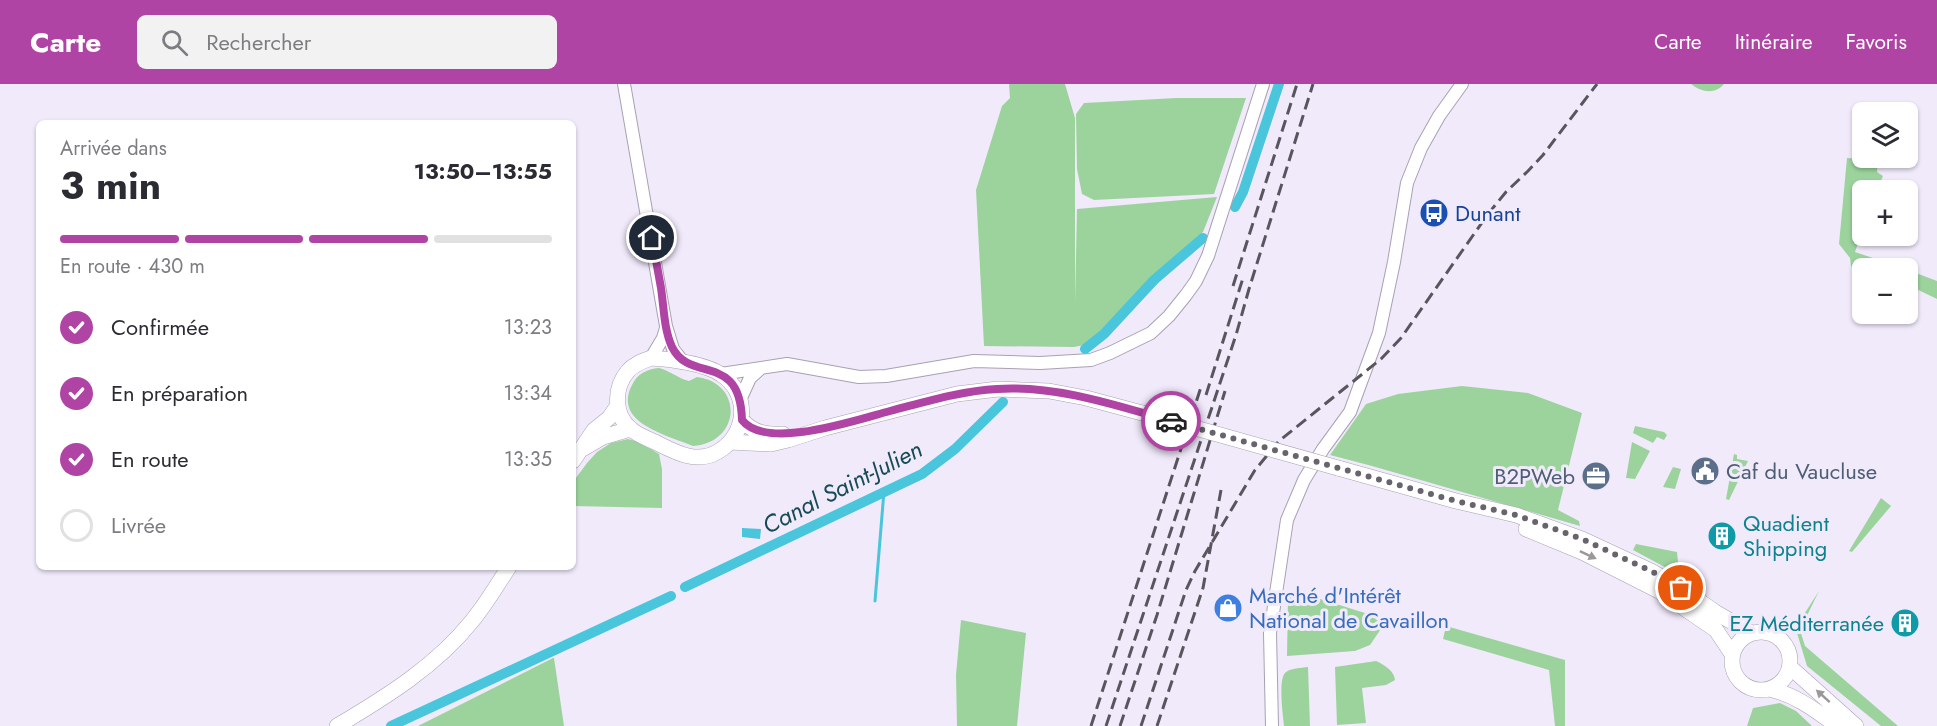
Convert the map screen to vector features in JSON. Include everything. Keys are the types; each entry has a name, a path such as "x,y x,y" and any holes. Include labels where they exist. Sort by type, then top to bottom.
{"main road":[{"path":"651,358 684,363 721,374 730,382 740,400 742,420 736,435 715,454 705,457 686,456 630,429 623,421 618,405 618,394 624,376 636,365 651,358"},
{"path":"730,442 771,444 957,394 998,388 1048,391 1086,398 1456,501 1516,515 1582,539 1651,571 1751,633"},
{"path":"576,457 594,430 609,418 618,405"},
{"path":"742,420 753,430 772,435 825,428"},
{"path":"576,457 589,444 603,436 630,429"},
{"path":"1456,501 1582,552 1659,591 1716,630 1732,654"},
{"path":"337,726 413,677 435,660 472,621 507,570"},
{"path":"1769,689 1786,677 1790,667 1788,649 1783,641 1768,632 1751,633 1742,638 1732,654 1732,668 1738,680 1755,690 1769,689 1786,692 1800,699 1837,726"},
{"path":"1790,667 1856,726"}],"street":[{"path":"624,84 666,326 673,349 684,363"},
{"path":"721,374 787,364 859,377 886,376 974,361 1040,363 1091,360 1141,339 1169,316 1196,281 1211,246 1263,84"},
{"path":"1272,726 1270,633 1287,520 1304,480 1350,412 1379,333 1407,183 1421,148 1439,116 1462,84"},
{"path":"651,358 663,338 666,326"},
{"path":"740,400 744,387 761,368"}],"green space":[{"path":"1009,84 1065,84 1075,118 1075,302 1077,209 1217,197 1203,232 1084,345 1074,347 984,346 976,190 1002,106 1010,98"},
{"path":"1691,84 1724,84 1716,90 1708,91"},
{"path":"1176,98 1246,98 1214,194 1094,200 1082,194 1077,169 1076,114 1084,103"},
{"path":"1847,158 1852,158 1852,168 1877,168 1877,172 1883,176 1881,180 1852,180 1852,246 1857,246 1855,252 1873,258 1852,258 1852,267 1850,258 1839,244"},
{"path":"1918,274 1937,281 1937,299 1918,290"},
{"path":"659,368 689,381 697,377 712,382 723,390 729,401 731,413 728,424 720,435 709,442 693,446 657,432 636,418 630,409 628,398 632,385 643,373"},
{"path":"1462,386 1528,393 1582,413 1558,510 1579,521 1580,526 1330,455 1366,404 1398,394"},
{"path":"1635,426 1664,432 1667,435 1664,440 1657,437 1653,443 1633,433"},
{"path":"628,439 639,442 659,454 662,469 662,508 576,506 576,478 597,452 611,443"},
{"path":"1632,442 1650,451 1635,479 1626,478"},
{"path":"1734,454 1737,455 1737,459 1748,461 1729,500 1726,499"},
{"path":"1673,467 1681,469 1675,489 1663,487"},
{"path":"1881,498 1891,506 1852,552 1849,551"},
{"path":"1636,544 1677,552 1678,562 1689,570 1687,579 1633,550"},
{"path":"1295,591 1387,620 1370,645 1355,651 1287,656 1288,598"},
{"path":"1819,591 1800,630 1805,646 1898,726 1881,726 1807,666 1797,633 1801,619"},
{"path":"961,620 1026,633 1017,726 957,726 956,675"},
{"path":"1446,626 1565,660 1565,726 1555,726 1549,670 1443,639"},
{"path":"553,658 564,726 418,726"},
{"path":"1376,661 1383,664 1393,674 1395,680 1386,685 1362,688 1366,723 1337,725 1335,667"},
{"path":"1308,667 1310,726 1284,726 1283,677 1290,670"},
{"path":"1780,703 1796,711 1812,726 1747,726 1753,708"}],"water":[{"path":"742,528 761,529 760,539 742,537"}],"waterway":[{"name":"Canal Saint-Julien","path":"1235,207 1243,192 1279,84"},
{"name":"Canal Saint-Julien","path":"1085,349 1104,334 1154,280 1203,238"},
{"name":"Canal Saint-Julien","path":"685,587 922,474 955,449 1003,402"},
{"path":"875,601 884,491"},
{"name":"Canal Saint-Julien","path":"391,726 671,596"}],"railway":[{"path":"1233,286 1297,84"},
{"path":"1106,726 1236,335 1313,84"},
{"path":"1141,726 1186,590 1255,470 1279,441 1381,359 1401,338 1488,214 1506,192 1543,155 1597,84"},
{"path":"1206,395 1243,278"},
{"path":"1091,726 1202,384"},
{"path":"1120,726 1157,615 1225,391"},
{"path":"1157,726 1203,588 1221,490"}],"way so far":[{"path":"1171,421 1456,501 1516,515 1582,539 1651,571 1681,588"}],"place":[{"name":"Dunant","path":"1434,213"},
{"name":"Caf du Vaucluse","path":"1705,471"},
{"name":"B2PWeb","path":"1596,476"},
{"name":"Quadient Shipping","path":"1722,536"},
{"name":"Marché d'Intérêt National de Cavaillon","path":"1228,608"},
{"name":"EZ Méditerranée","path":"1905,623"}],"route":[{"path":"652,238 666,326 673,349 684,363 721,374 730,382 740,400 742,420 753,430 772,435 825,428 957,394 998,388 1031,389 1086,398 1171,421"}]}
